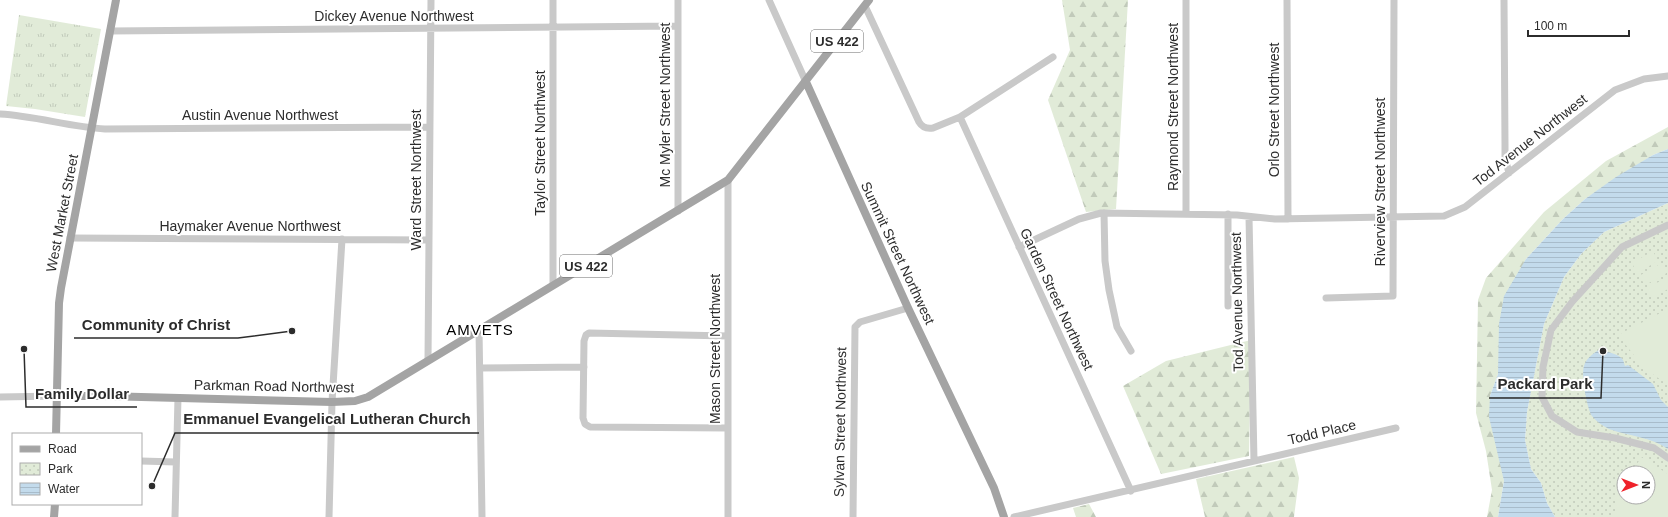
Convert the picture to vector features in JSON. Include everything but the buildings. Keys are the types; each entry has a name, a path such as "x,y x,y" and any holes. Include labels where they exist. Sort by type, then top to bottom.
{"main road":[{"name":"West Market Street","path":"56,433 59,303 70,238 116,0"},
{"name":"Parkman Road Northwest","path":"57,396 332,402 355,402 368,397 728,180 867,3"},
{"name":"Summit Street Northwest","path":"806,82 908,308 994,488 1004,517"},
{"path":"54,517 55,505"}],"street":[{"name":"Ward Street Northwest","path":"428,360 431,0"},
{"name":"Taylor Street Northwest","path":"553,285 554,0"},
{"name":"Mc Myler Street Northwest","path":"678,0 678,211"},
{"name":"Summit Street Northwest","path":"769,0 806,82"},
{"name":"Raymond Street Northwest","path":"1186,0 1186,214"},
{"name":"Orlo Street Northwest","path":"1287,0 1288,219"},
{"name":"Riverview Street Northwest","path":"1326,298 1393,296 1394,0"},
{"path":"1504,0 1505,158 1509,173"},
{"path":"867,3 919,122 926,128 932,128 960,117 1053,57"},
{"name":"Dickey Avenue Northwest","path":"110,31 678,26"},
{"name":"Tod Avenue Northwest","path":"1254,462 1249,217 1288,219 1393,218 1436,217 1450,214 1465,207 1615,90 1644,79 1668,76"},
{"name":"Austin Avenue Northwest","path":"0,114 26,116 91,128 429,127"},
{"name":"Garden Street Northwest","path":"960,117 1130,491"},
{"name":"Mason Street Northwest","path":"728,180 728,517"},
{"path":"1104,213 1105,261 1109,290 1117,327 1131,351"},
{"path":"1019,247 1079,219 1104,213 1228,214 1249,217"},
{"path":"1228,214 1228,306"},
{"path":"1668,225 1622,247 1572,302 1551,330 1543,367 1542,397 1552,416 1577,432 1615,438 1654,448 1668,458"},
{"name":"Haymaker Avenue Northwest","path":"70,238 429,240"},
{"path":"329,517 332,402 342,239"},
{"name":"Sylvan Street Northwest","path":"852,517 854,327 860,322 908,308"},
{"path":"479,330 482,517"},
{"path":"728,336 586,335 584,341 583,418 587,426 728,428"},
{"path":"480,368 584,367"},
{"path":"0,397 57,396"},
{"path":"175,517 178,398"},
{"name":"Todd Place","path":"1254,462 1396,428"},
{"path":"142,461 176,462"},
{"path":"1014,517 1254,462"}],"green space":[{"path":"1062,0 1128,0 1116,209 1086,212 1048,100 1070,50"},
{"path":"19,15 101,29 85,117 6,106"},
{"path":"1668,127 1668,149 1653,155 1585,199 1563,219 1526,259 1500,353 1498,374 1490,396 1504,481 1498,517 1487,517 1492,490 1486,451 1476,413 1478,300 1486,278 1544,212 1606,161"},
{"path":"1668,203 1668,517 1555,517 1547,503 1541,483 1531,469 1525,440 1527,412 1544,324 1564,277 1581,254 1604,232"},
{"path":"1653,251 1658,261 1637,273 1632,263"},
{"path":"1660,264 1666,274 1645,285 1639,276"},
{"path":"1668,277 1668,289 1652,298 1647,288"},
{"path":"1668,309 1668,385 1644,368 1618,335"},
{"path":"1251,340 1249,456 1161,474 1123,386 1166,361"},
{"path":"1294,457 1299,478 1294,517 1205,517 1196,479"},
{"path":"1641,457 1654,465 1636,465"},
{"path":"1656,466 1668,474 1668,517 1616,517 1617,505 1656,505"},
{"path":"1089,504 1096,517 1076,517 1073,508"}],"water":[{"path":"1668,149 1668,203 1604,232 1581,254 1564,277 1544,324 1527,412 1525,440 1531,469 1541,483 1547,503 1555,517 1498,517 1504,481 1489,417 1490,396 1498,374 1499,324 1504,296 1526,259 1563,219 1585,199 1616,177 1653,155"},
{"path":"1599,350 1619,356 1623,360 1625,366 1628,365 1653,384 1661,400 1668,407 1668,449 1647,439 1609,429 1600,424 1592,416 1585,392 1583,370 1588,359"}],"place":[{"name":"Community of Christ","path":"292,331"},
{"name":"Family Dollar","path":"24,349"},
{"name":"Packard Park","path":"1603,351"},
{"name":"Emmanuel Evangelical Lutheran Church","path":"152,486"}],"district":[{"name":"AMVETS","path":"480,330"}]}
